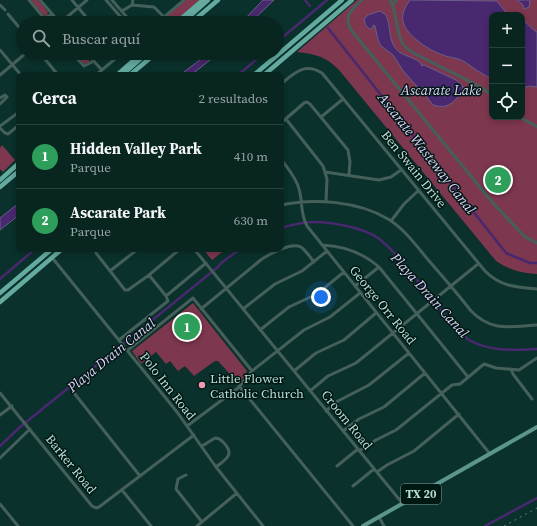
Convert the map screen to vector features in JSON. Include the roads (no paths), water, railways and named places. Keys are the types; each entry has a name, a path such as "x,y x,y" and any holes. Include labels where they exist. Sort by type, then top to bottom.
{"highway":[{"path":"184,16 203,0"},
{"path":"190,16 208,0"},
{"path":"199,16 218,0"},
{"path":"284,49 342,0"},
{"path":"284,58 352,0"},
{"path":"120,72 134,60"},
{"path":"126,72 140,60"},
{"path":"132,72 142,60"},
{"path":"133,72 148,60"},
{"path":"258,72 272,60"},
{"path":"268,72 282,60"},
{"path":"0,180 16,166"},
{"path":"0,187 16,174"},
{"path":"0,293 48,252"},
{"path":"0,302 58,252"}],"main road":[{"name":"TX 20","path":"363,526 537,427"}],"street":[{"path":"29,0 42,16"},
{"path":"40,0 52,14 49,16"},
{"path":"72,0 85,16"},
{"path":"68,16 87,0"},
{"path":"106,0 120,16"},
{"path":"132,0 132,5"},
{"path":"165,16 184,0"},
{"path":"362,0 348,16 347,21 351,30 493,203 525,237 537,243"},
{"path":"390,0 393,5 399,35 405,47 489,93"},
{"path":"393,5 396,0"},
{"path":"114,1 126,16"},
{"path":"0,4 5,10"},
{"path":"122,11 132,5 154,7 163,16"},
{"path":"8,14 16,24"},
{"path":"0,50 18,72"},
{"path":"0,75 18,60"},
{"path":"46,60 56,72"},
{"path":"78,60 84,66 93,61 101,70 113,60"},
{"name":"Ben Swain Drive","path":"284,82 298,71 305,68 322,73 478,264 492,277 502,283 518,287 537,289"},
{"path":"0,98 5,95 7,97 0,104"},
{"path":"321,117 343,99"},
{"path":"326,201 327,185 325,172 318,159 286,119 304,103 308,102 310,104 348,150 350,162 348,174"},
{"path":"16,114 0,127 6,134 9,134 16,128"},
{"path":"525,120 537,127"},
{"name":"George Orr Road","path":"284,164 296,179 300,189 305,223 490,454"},
{"path":"325,172 348,174 372,180 383,180 391,177 401,170"},
{"path":"391,222 404,204 418,190"},
{"path":"284,205 326,201 370,211 391,222 406,233 472,311 488,323 504,327 537,325"},
{"path":"284,248 294,245 300,247 314,262"},
{"path":"322,245 333,246 356,252 367,257 379,267 468,377"},
{"path":"243,309 275,284 300,273 327,251"},
{"path":"96,252 127,290 149,275 176,252"},
{"path":"110,271 134,252"},
{"name":"Croom Road","path":"197,252 403,504"},
{"path":"201,308 262,259 277,252"},
{"name":"Polo Inn Road","path":"54,260 128,350 263,526"},
{"path":"166,296 206,263"},
{"path":"310,391 333,374 356,363 478,264"},
{"path":"355,286 379,267"},
{"path":"260,330 289,307 317,294 344,272"},
{"path":"120,341 168,300 149,275"},
{"path":"187,426 239,386 252,371 304,330 334,315 360,293"},
{"path":"128,350 192,298 252,371"},
{"path":"294,371 316,353 344,340 376,313"},
{"path":"326,411 351,394 369,385 409,353"},
{"path":"337,466 358,450 396,430 452,385 460,384 484,364 496,368 521,369 537,358"},
{"path":"511,369 513,374 532,399"},
{"path":"343,431 359,419 384,407 425,373"},
{"path":"239,386 353,526"},
{"name":"Barker Road","path":"0,393 94,507 99,507 194,435"},
{"path":"74,393 140,476"},
{"path":"0,415 12,406"},
{"path":"377,472 414,451 459,414"},
{"path":"0,458 30,429"},
{"path":"202,446 215,438 220,439 227,447 229,450 228,455 216,466"},
{"path":"353,486 374,469"},
{"path":"186,475 178,479 176,489 202,522"},
{"path":"122,490 151,526"},
{"path":"197,526 237,493"},
{"path":"0,504 18,526"},
{"path":"379,517 384,526"}],"water":[{"path":"263,0 274,0 257,16 248,16"},
{"name":"Ascarate Lake","path":"410,0 497,1 506,12 489,12 489,77 463,61 437,53 423,45 410,34 403,21 404,10"},
{"path":"517,0 530,0 529,7 524,9 523,5"},
{"name":"Ascarate Lake","path":"380,11 386,15 393,45 399,52 418,61 422,66 424,65 456,80 463,86 463,89 452,103 444,106 433,105 404,72 393,55 381,46 375,26 373,25 373,28 371,29 368,28 364,19 368,15"},
{"path":"525,22 537,32 537,87 525,87"},
{"path":"200,60 210,60 195,72 184,72"},
{"path":"16,205 16,217 0,230 0,218"}],"waterway":[{"name":"Ascarate Wasteway Canal","path":"305,0 310,6"},
{"path":"284,36 327,0"},
{"name":"Ascarate Wasteway Canal","path":"328,28 506,253 530,263 537,263"},
{"path":"242,72 256,60"},
{"name":"Playa Drain Canal","path":"284,227 301,223 321,222 348,226 372,234 394,253 451,323 469,340 485,347 511,350 537,349"},
{"path":"0,279 32,252"},
{"name":"Playa Drain Canal","path":"0,446 20,427 237,252"},
{"path":"485,526 537,498"}],"railway":[{"path":"504,526 537,508"}],"place":[{"name":"Ascarate Park","path":"498,180"},
{"name":"Hidden Valley Park","path":"187,327"},
{"name":"Little Flower Catholic Church","path":"202,385"}]}
